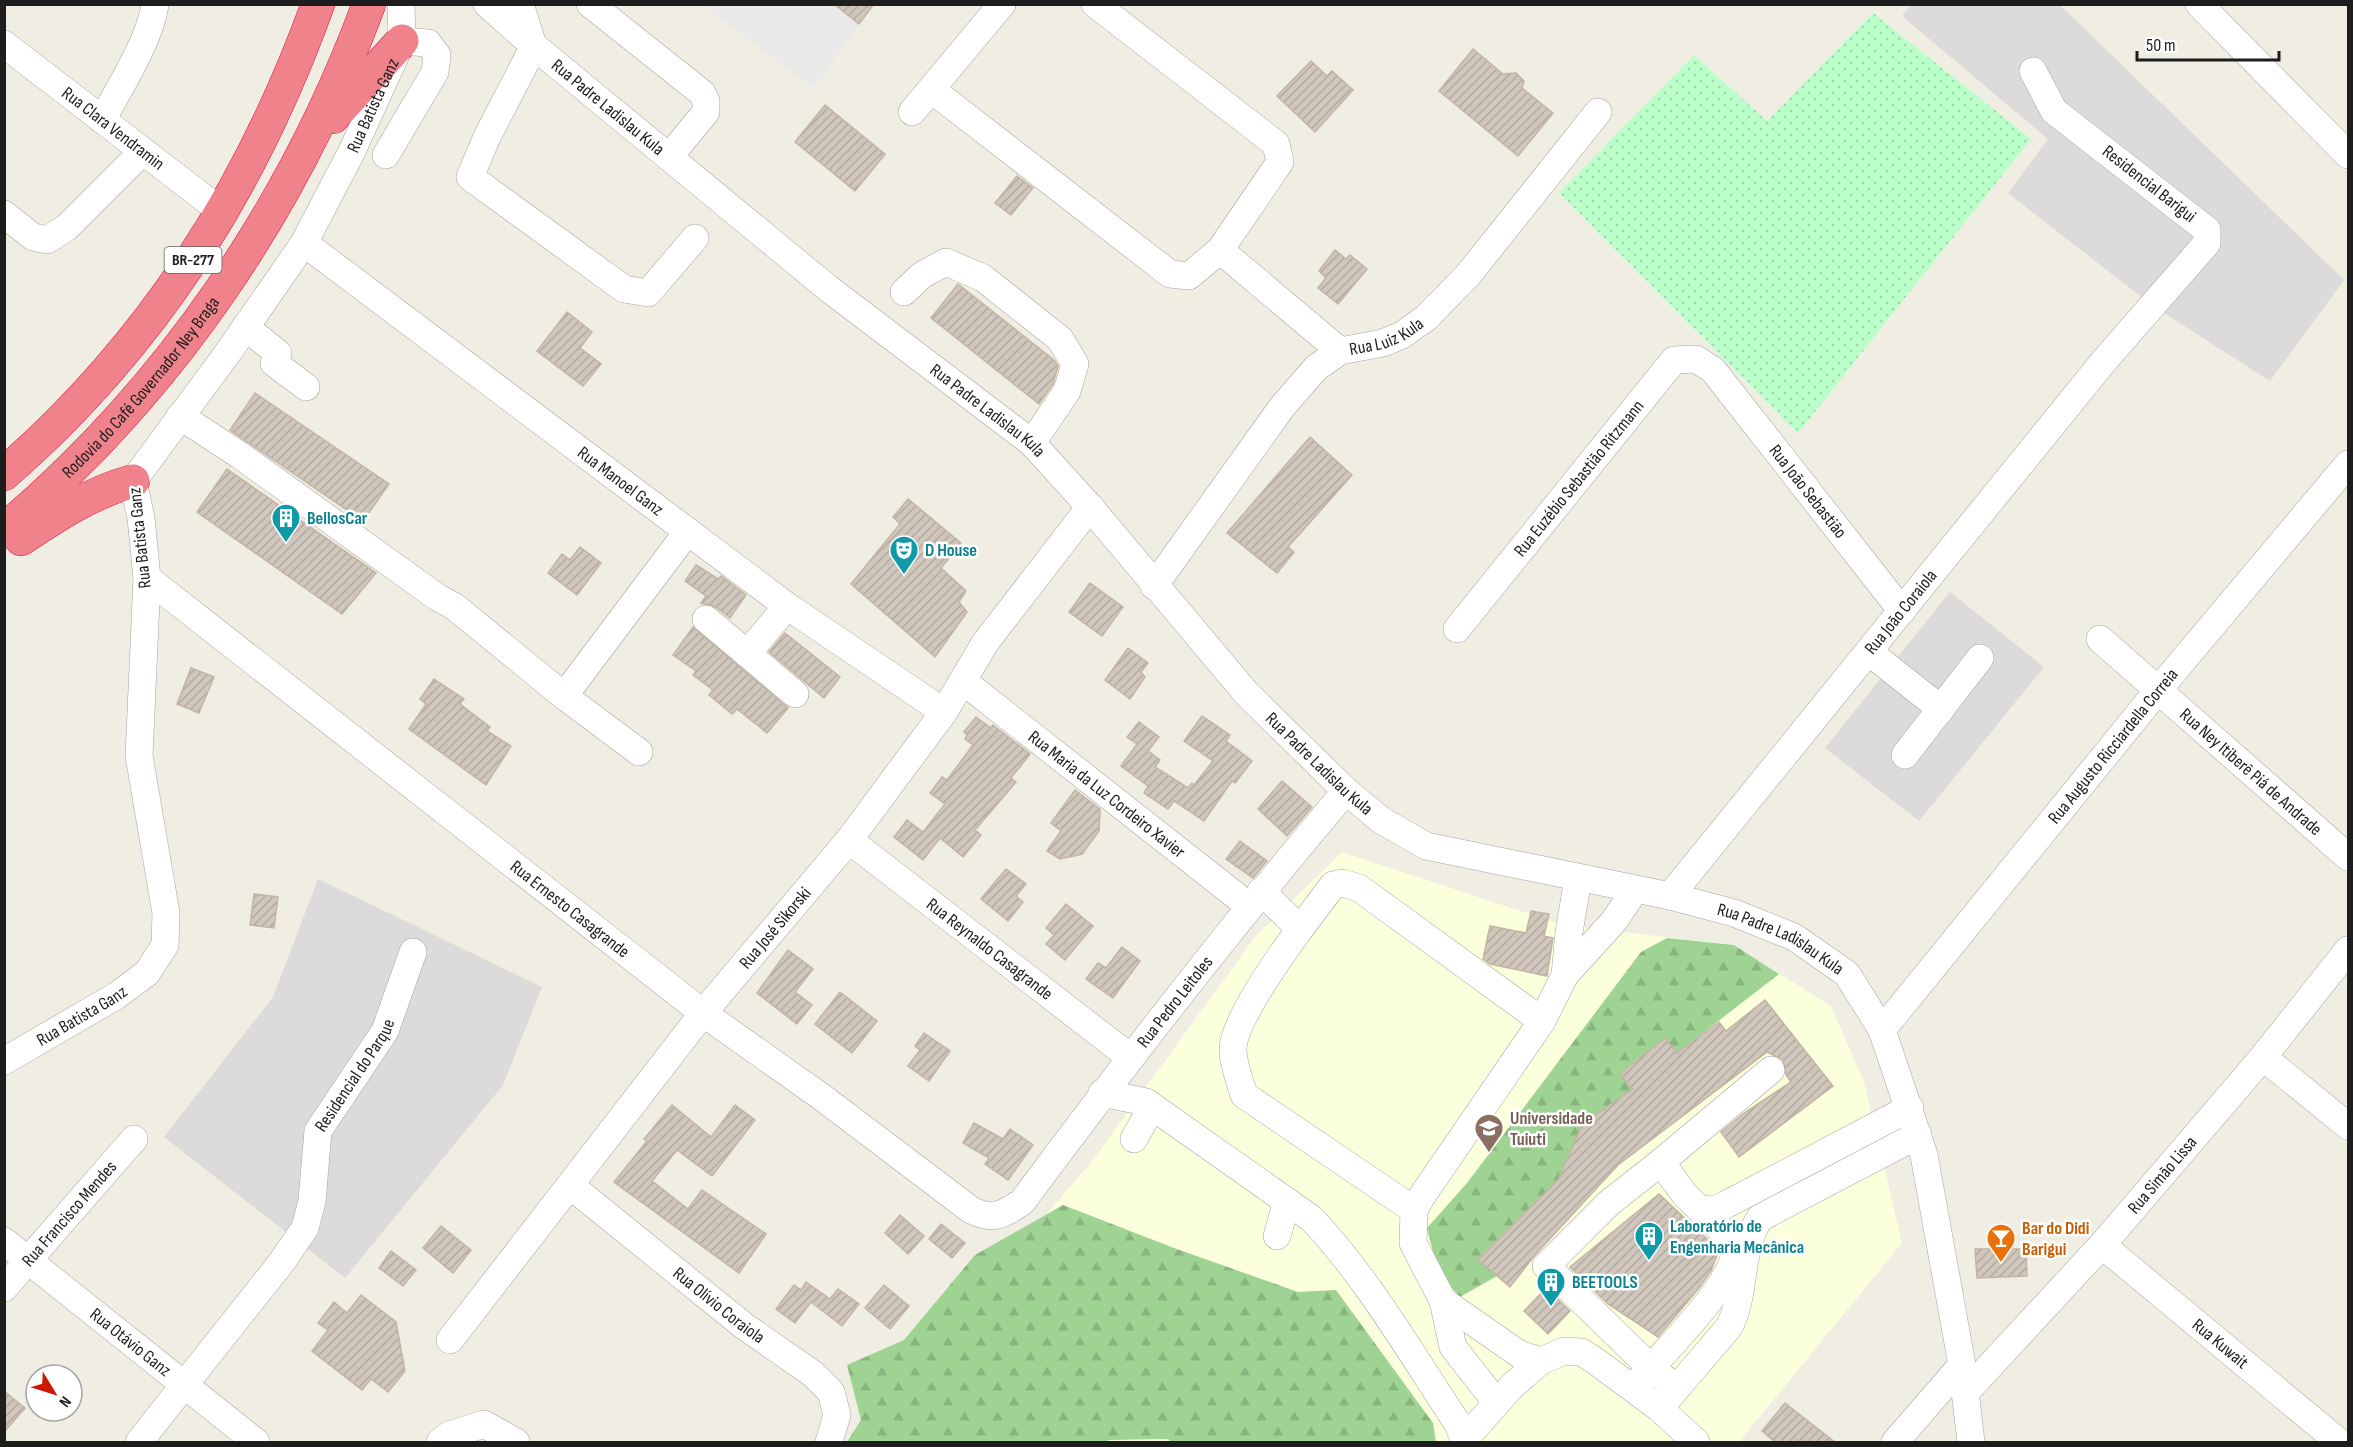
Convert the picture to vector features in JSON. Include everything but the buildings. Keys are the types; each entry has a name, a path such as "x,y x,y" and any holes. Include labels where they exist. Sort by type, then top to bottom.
{"highway":[{"name":"Rodovia do Café Governador Ney Braga","path":"4,474 81,402 120,358 175,287 222,212 272,120 318,4"},
{"name":"Rodovia do Café Governador Ney Braga","path":"4,530 72,469 106,434 180,347 248,252 311,141 350,56 369,4"},
{"path":"311,141 402,41"},
{"path":"4,550 63,510 104,490 133,482"}],"street":[{"path":"102,120 154,15 154,4"},
{"name":"Rua Padre Ladislau Kula","path":"487,4 534,46 829,290 1032,443 1090,507 1246,694 1346,791 1381,820 1426,846 1670,897 1734,913 1794,937 1847,974 1882,1030 1918,1135 1929,1177 1962,1365 1971,1442"},
{"name":"Rua Padre Ladislau Kula","path":"520,4 534,46"},
{"path":"590,4 702,93 706,101 706,112 669,158"},
{"path":"912,112 1002,4"},
{"path":"932,90 1170,274 1189,276 1220,250 1280,162 1276,144 1095,4"},
{"path":"2199,4 2349,155"},
{"path":"386,155 435,72 437,55 428,44 402,41 401,5"},
{"name":"Rua Batista Ganz","path":"4,1061 116,996 147,973 165,945 166,913 139,756 147,578 141,518 133,482 304,243 352,151 402,41"},
{"name":"Rua Clara Vendramin","path":"4,44 222,212"},
{"path":"534,46 487,137 471,177 624,289 648,293 695,238"},
{"name":"Residencial Barigui","path":"2033,71 2054,111 2207,230 2207,243 2132,328"},
{"name":"Rua Luiz Kula","path":"1154,586 1282,407 1316,368 1340,351 1383,343 1402,335 1426,318 1468,275 1598,112"},
{"path":"4,214 33,237 47,240 66,228 143,152"},
{"name":"Rua Manoel Ganz","path":"304,243 787,606 944,712"},
{"path":"1220,250 1340,351"},
{"path":"904,292 922,275 946,262 983,278 1060,339 1075,364 1067,391 1032,443"},
{"path":"245,327 279,353 274,363 306,387"},
{"name":"Rua João Coraiola","path":"1670,897 2132,328"},
{"name":"Rua Euzébio Sebastião Ritzmann","path":"1457,629 1674,360 1696,359 1713,370"},
{"name":"Rua João Sebastião","path":"1713,370 1902,611"},
{"path":"180,416 241,456 437,597 455,607 564,696 639,752"},
{"name":"Rua Augusto Ricciardella Correia","path":"1882,1030 2159,689 2349,464"},
{"name":"Rua José Sikorski","path":"450,1340 703,1012 849,840 944,712 985,643 1090,507"},
{"path":"564,696 688,531"},
{"name":"Rua Ernesto Casagrande","path":"147,578 703,1012 824,1098 971,1210 986,1217 1005,1213"},
{"path":"747,654 787,606"},
{"path":"706,619 795,694"},
{"name":"Rua Ney Itiberê Piá de Andrade","path":"2100,639 2349,857"},
{"path":"1869,652 1941,709"},
{"path":"1905,754 1980,658"},
{"name":"Rua Maria da Luz Cordeiro Xavier","path":"963,681 1255,899 1300,929"},
{"name":"Rua Pedro Leitoles","path":"1005,1213 1022,1202 1102,1093 1255,899 1346,791"},
{"name":"Rua Reynaldo Casagrande","path":"849,840 1131,1058"},
{"path":"1565,975 1569,932 1578,879"},
{"path":"1414,1210 1244,1095 1233,1050 1234,1035 1244,1015 1300,929 1333,885 1343,883 1359,888 1542,1021"},
{"path":"1496,1402 1453,1347 1443,1301 1413,1243 1414,1210 1542,1021 1565,975 1608,929 1635,890"},
{"name":"Rua Simão Lissa","path":"1965,1393 2102,1245 2263,1056 2349,950"},
{"name":"Residencial do Parque","path":"139,1443 281,1263 305,1228 312,1201 318,1131 385,1031 412,952"},
{"path":"2263,1056 2349,1126"},
{"path":"1676,1388 1650,1367 1546,1266 1609,1203 1770,1070"},
{"path":"1102,1093 1146,1102 1312,1220 1333,1242 1458,1424 1465,1441 1496,1402 1542,1361 1564,1351 1581,1352 1633,1388 1659,1408 1690,1440"},
{"path":"1134,1139 1152,1107"},
{"path":"1701,1209 1713,1210 1910,1108"},
{"path":"1659,1408 1729,1327 1737,1313 1750,1238 1760,1218 1918,1135"},
{"name":"Rua Francisco Mendes","path":"4,1288 134,1139"},
{"path":"1661,1162 1685,1195 1736,1244"},
{"name":"Rua Olívio Coraiola","path":"571,1186 744,1326 813,1374 831,1392 837,1414 829,1441"},
{"path":"1633,1388 1707,1303 1733,1266 1736,1244 1733,1216 1741,1196"},
{"path":"1277,1236 1287,1201"},
{"name":"Rua Otávio Ganz","path":"4,1241 256,1443"},
{"name":"Rua Kuwait","path":"2102,1245 2328,1440"},
{"path":"1443,1301 1499,1342 1519,1354 1542,1361"},
{"path":"1895,1443 1962,1365"},
{"path":"440,1443 450,1436 484,1424 516,1443"}],"shaded area":[{"path":"702,5 834,5 859,24 814,88"},
{"path":"1911,5 2060,5 2344,280 2270,381 2153,306 2008,193 2048,139 1902,16"},
{"path":"1950,592 2044,667 1919,821 1825,748"},
{"name":"Universidade Tuiuti","path":"1342,852 1563,925 1734,945 1831,1006 1864,1082 1902,1243 1739,1442 870,1442 955,1321 1092,1161 1255,937"},
{"path":"318,879 542,987 503,1085 345,1278 164,1137 273,997"}],"green space":[{"path":"1873,13 2031,139 1798,433 1559,193 1694,55 1767,121"},
{"path":"1667,938 1734,945 1779,974 1677,1053 1665,1038 1620,1073 1632,1089 1582,1125 1558,1180 1478,1259 1497,1276 1460,1297 1438,1272 1427,1228 1467,1183 1641,952"},
{"path":"1063,1205 1298,1292 1336,1290 1433,1423 1436,1442 1171,1442 1168,1439 1109,1440 1105,1442 847,1442 861,1420 847,1365 904,1340 975,1255"}],"place":[{"name":"BellosCar","path":"286,544"},
{"name":"D House","path":"904,576"},
{"name":"Universidade Tuiuti","path":"1489,1154"},
{"name":"Laboratório de Engenharia Mecânica","path":"1649,1262"},
{"name":"Bar do Didi Barigui","path":"2001,1264"},
{"name":"BEETOOLS","path":"1551,1308"}]}
